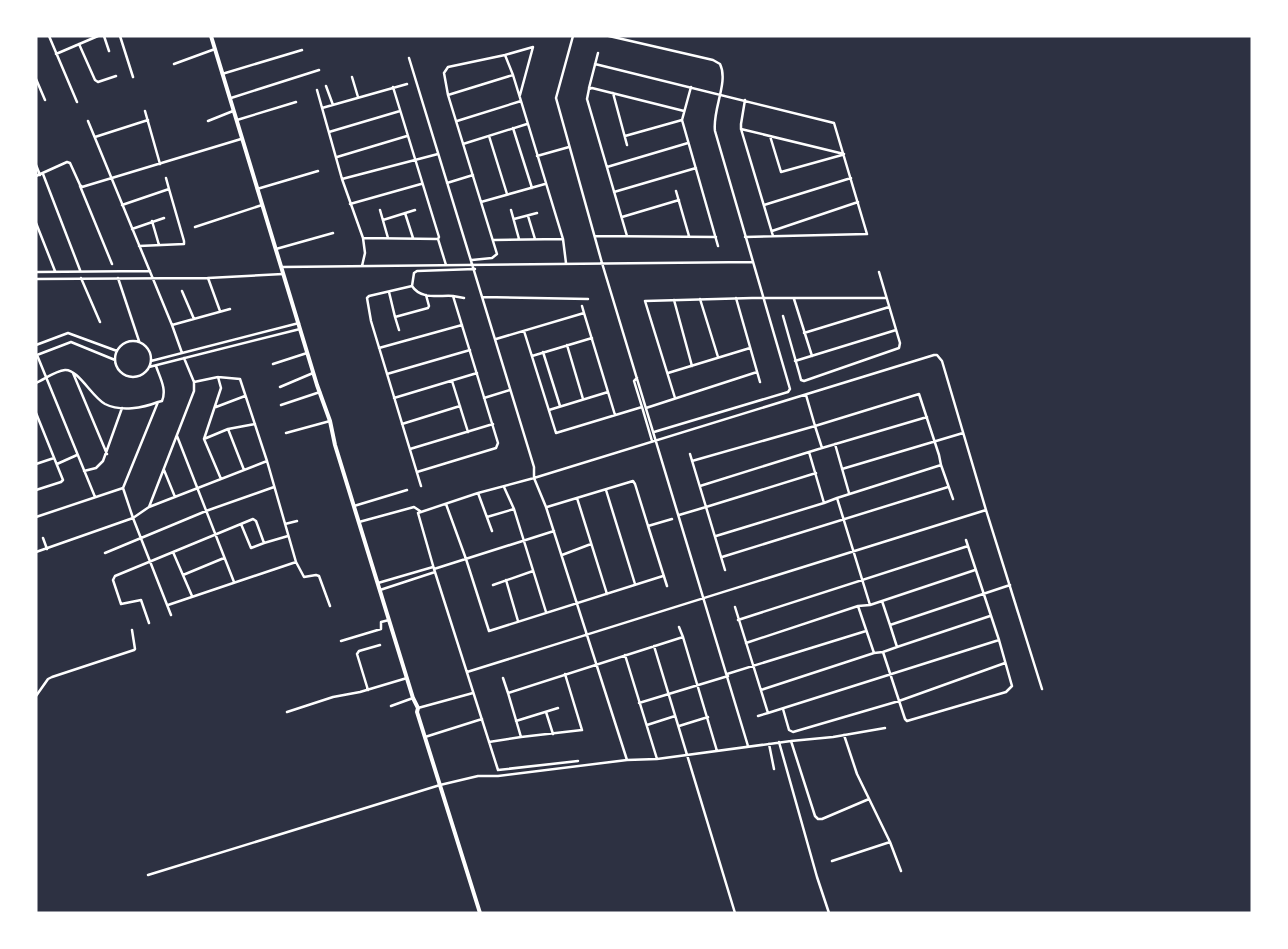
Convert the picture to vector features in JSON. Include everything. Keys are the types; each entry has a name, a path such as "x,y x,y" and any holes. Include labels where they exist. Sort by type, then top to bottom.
{"main road":[{"path":"211,36 480,913"}],"street":[{"path":"49,36 77,102"},
{"path":"56,54 98,36"},
{"path":"104,36 110,51"},
{"path":"120,36 133,77"},
{"path":"573,36 556,98 594,236 748,746"},
{"path":"608,36 713,60 720,64 723,77 714,115 714,131 790,391 654,432"},
{"path":"80,44 95,80 98,82 116,76"},
{"path":"472,260 495,257 497,254 448,95 444,73 448,67 533,47 519,96"},
{"path":"174,64 215,49"},
{"path":"222,74 302,50"},
{"path":"598,53 587,96 627,236"},
{"path":"505,55 563,239 566,263"},
{"path":"409,58 446,183 496,339 534,467 534,478 562,555 627,760"},
{"path":"595,64 834,123 867,234 746,237"},
{"path":"229,99 319,70"},
{"path":"448,95 513,76"},
{"path":"352,77 358,97"},
{"path":"36,79 45,100"},
{"path":"322,108 407,84"},
{"path":"326,86 333,105"},
{"path":"393,87 446,265"},
{"path":"691,87 682,120 718,246"},
{"path":"589,89 592,88 684,111"},
{"path":"317,90 342,179 362,238 365,253 362,266"},
{"path":"613,93 627,145"},
{"path":"745,100 740,124 741,129 773,236"},
{"path":"456,121 521,101"},
{"path":"236,120 296,102"},
{"path":"145,111 160,164"},
{"path":"329,132 400,111"},
{"path":"208,121 233,112"},
{"path":"94,137 148,120"},
{"path":"625,136 682,120"},
{"path":"88,121 182,353"},
{"path":"463,144 528,124"},
{"path":"513,128 532,188"},
{"path":"741,129 844,154"},
{"path":"336,157 407,136"},
{"path":"489,136 507,195"},
{"path":"770,136 781,172 844,154"},
{"path":"80,184 82,187 112,179 242,139"},
{"path":"607,167 688,143"},
{"path":"537,156 570,147"},
{"path":"342,179 438,154"},
{"path":"40,175 68,162 70,163 112,264"},
{"path":"36,166 81,271"},
{"path":"614,192 696,168"},
{"path":"257,189 318,171"},
{"path":"446,183 473,175"},
{"path":"139,246 184,244 166,178"},
{"path":"764,205 851,178"},
{"path":"350,204 422,184"},
{"path":"481,202 546,184"},
{"path":"122,205 169,190"},
{"path":"676,190 690,236"},
{"path":"622,217 678,200"},
{"path":"772,231 858,202"},
{"path":"195,227 262,205"},
{"path":"380,210 388,238"},
{"path":"383,220 415,210"},
{"path":"511,210 519,239"},
{"path":"514,220 537,213"},
{"path":"405,214 414,239"},
{"path":"528,216 535,239"},
{"path":"132,229 164,218"},
{"path":"152,221 159,245"},
{"path":"36,223 55,272"},
{"path":"276,249 333,233"},
{"path":"594,236 716,237"},
{"path":"362,238 438,239"},
{"path":"494,240 563,239"},
{"path":"282,267 753,262"},
{"path":"464,298 416,293 412,286 414,273 417,270 475,269"},
{"path":"36,272 150,271"},
{"path":"783,316 801,380 804,381 899,348 900,342 879,272"},
{"path":"36,279 208,278 283,274"},
{"path":"81,278 100,322"},
{"path":"118,278 139,342"},
{"path":"208,278 220,311"},
{"path":"412,286 367,298 371,321 421,486"},
{"path":"182,291 194,319"},
{"path":"388,292 399,330"},
{"path":"395,317 428,308 426,295"},
{"path":"417,472 496,448 498,443 453,296"},
{"path":"482,297 588,299"},
{"path":"736,298 760,382"},
{"path":"675,398 645,301 736,298 886,298"},
{"path":"700,299 718,358"},
{"path":"794,299 812,356"},
{"path":"674,300 692,366"},
{"path":"582,306 615,415"},
{"path":"804,333 889,307"},
{"path":"172,325 230,309"},
{"path":"496,339 584,313"},
{"path":"151,361 299,323"},
{"path":"379,348 462,325"},
{"path":"149,367 301,328"},
{"path":"795,361 896,330"},
{"path":"524,331 556,433 642,407"},
{"path":"36,345 68,332 117,351"},
{"path":"532,356 592,338"},
{"path":"129,341 139,342 146,346 150,353 151,361 149,367 141,375 130,377 120,371 115,360 117,351 124,343 129,341"},
{"path":"96,497 77,456 37,355 72,342 115,360"},
{"path":"567,345 583,399"},
{"path":"668,374 750,348"},
{"path":"387,374 470,350"},
{"path":"543,352 560,406"},
{"path":"273,364 308,353"},
{"path":"420,512 937,355 942,361 1042,689"},
{"path":"149,508 194,391 194,382 184,358"},
{"path":"36,383 65,370 72,372 96,397 106,404 122,408 141,408 162,401 164,388 156,366"},
{"path":"72,372 107,454"},
{"path":"646,408 757,372"},
{"path":"280,387 314,373"},
{"path":"394,398 477,373"},
{"path":"194,382 218,377 240,379 267,461 296,562 304,577 319,576 330,606"},
{"path":"218,377 222,388 204,439 221,479"},
{"path":"637,378 634,381 652,441"},
{"path":"452,381 468,432"},
{"path":"484,398 510,390"},
{"path":"281,405 320,392"},
{"path":"548,410 608,392"},
{"path":"806,394 822,448"},
{"path":"692,462 917,394 920,396 953,499"},
{"path":"216,407 245,396"},
{"path":"158,402 123,488 171,615"},
{"path":"402,424 460,406"},
{"path":"84,471 100,465 107,454 122,408"},
{"path":"36,414 63,480 36,490"},
{"path":"700,486 927,417"},
{"path":"286,434 330,421"},
{"path":"204,439 228,429 254,424"},
{"path":"410,449 493,424"},
{"path":"228,429 244,470"},
{"path":"842,469 963,433"},
{"path":"177,436 234,582"},
{"path":"835,444 849,493"},
{"path":"809,452 824,503"},
{"path":"690,454 725,570"},
{"path":"57,464 77,456"},
{"path":"36,464 54,458"},
{"path":"36,552 133,518 149,508 267,461"},
{"path":"716,536 941,465"},
{"path":"163,469 175,497"},
{"path":"679,515 816,473"},
{"path":"546,507 631,481 634,482 667,586"},
{"path":"504,486 514,509 546,612"},
{"path":"105,553 206,511 274,487"},
{"path":"722,557 948,487"},
{"path":"36,516 123,488"},
{"path":"354,506 407,490"},
{"path":"606,490 635,584"},
{"path":"478,493 492,531"},
{"path":"577,498 607,594"},
{"path":"836,498 870,605"},
{"path":"446,504 489,631 663,576"},
{"path":"359,522 414,507 420,512"},
{"path":"488,517 514,509"},
{"path":"466,672 986,510"},
{"path":"420,512 418,516 434,569 499,770 578,761"},
{"path":"648,526 672,519"},
{"path":"149,623 140,600 121,604 113,580 115,576 215,534 255,520 264,544"},
{"path":"285,524 296,521"},
{"path":"241,524 251,548 288,536"},
{"path":"378,584 554,532"},
{"path":"43,538 47,549"},
{"path":"883,652 898,701 907,721 1006,692 1012,686 966,540"},
{"path":"562,555 592,544"},
{"path":"738,620 968,546"},
{"path":"173,552 192,597"},
{"path":"183,575 224,558"},
{"path":"168,605 296,562"},
{"path":"380,590 434,569"},
{"path":"746,643 976,570"},
{"path":"493,585 534,571"},
{"path":"506,580 518,622"},
{"path":"890,625 1010,585"},
{"path":"882,601 897,647"},
{"path":"858,606 874,653"},
{"path":"735,607 768,713"},
{"path":"761,690 990,616"},
{"path":"341,641 381,629 381,622 389,620"},
{"path":"679,627 717,750"},
{"path":"36,696 52,676 134,650 132,630"},
{"path":"640,703 866,631"},
{"path":"508,693 683,638"},
{"path":"758,716 999,640"},
{"path":"368,690 357,654 380,645"},
{"path":"654,646 735,913"},
{"path":"625,655 657,759"},
{"path":"782,709 789,730 792,732 898,701 1005,663"},
{"path":"489,742 582,730 565,674"},
{"path":"287,712 333,696 368,690 407,678"},
{"path":"503,678 521,737"},
{"path":"418,708 473,693"},
{"path":"391,706 413,698"},
{"path":"516,721 558,708"},
{"path":"546,712 553,734"},
{"path":"647,725 675,716"},
{"path":"679,726 708,717"},
{"path":"425,737 482,719"},
{"path":"148,875 440,785 478,776 498,776 627,760 657,759 885,728"},
{"path":"844,735 855,769 890,842 901,871"},
{"path":"791,741 815,816 818,819 869,799"},
{"path":"779,742 829,913"},
{"path":"769,744 774,769"},
{"path":"832,861 890,842"}]}
